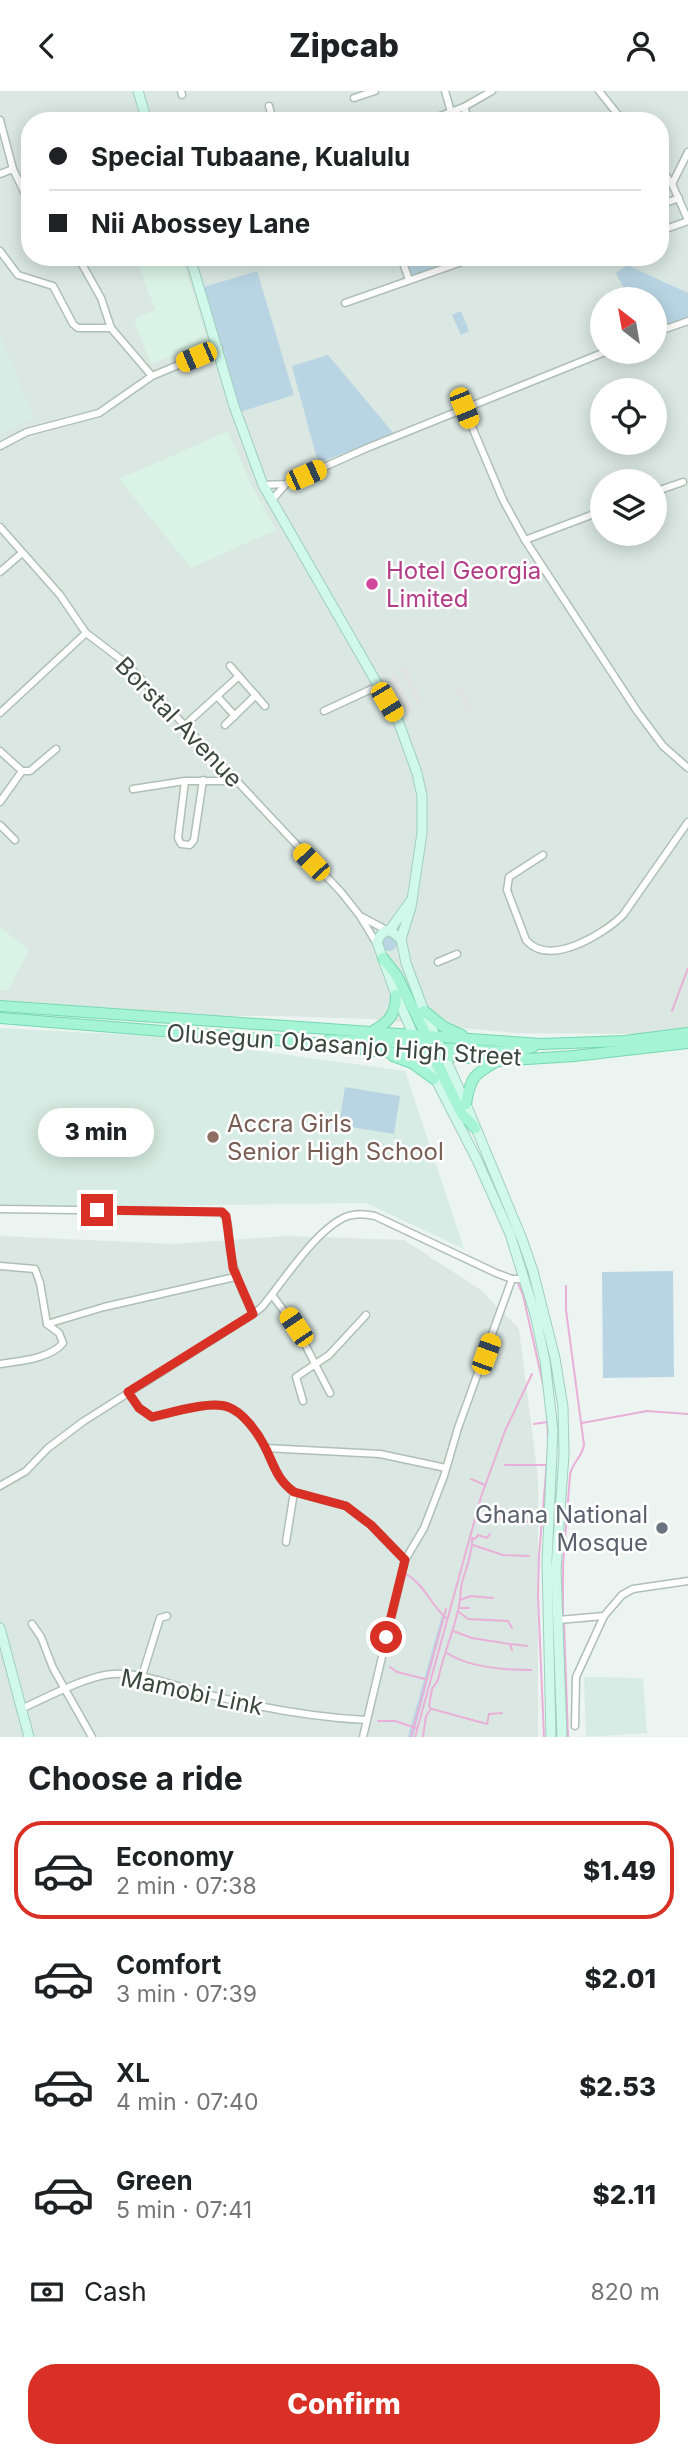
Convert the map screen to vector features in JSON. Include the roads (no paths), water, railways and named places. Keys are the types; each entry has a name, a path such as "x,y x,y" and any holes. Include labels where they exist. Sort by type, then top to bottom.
{"main road":[{"path":"138,91 144,112"},
{"path":"193,266 234,406 263,485 397,718 409,747 422,796 422,833 413,897 401,942 393,953 381,952"},
{"path":"413,897 388,931 380,936 381,952 396,995 466,1104 508,1205 533,1271 560,1383 564,1454 556,1569 562,1737"},
{"path":"388,931 396,933 401,942 424,1011 434,1079 489,1186 510,1234 525,1279 545,1361 553,1430 547,1562 551,1737"},
{"path":"381,952 397,976 463,1114 474,1128"},
{"path":"371,1032 389,1020 394,1013 396,995"},
{"name":"Olusegun Obasanjo High Street","path":"0,1006 371,1032 498,1061 561,1058 688,1043"},
{"path":"424,1011 444,1027 469,1038"},
{"name":"Olusegun Obasanjo High Street","path":"0,1018 313,1043 383,1052 469,1038 541,1044 625,1041 688,1033"},
{"path":"313,1043 336,1039 524,1049 541,1044"},
{"path":"383,1052 412,1063 434,1079"},
{"path":"466,1104 472,1079 481,1070 498,1061"},
{"path":"0,1628 29,1737"}],"street":[{"path":"354,98 375,91"},
{"path":"445,91 452,112 492,91"},
{"path":"599,91 616,112"},
{"path":"269,106 271,112"},
{"path":"464,107 466,112"},
{"path":"0,121 13,169 21,185"},
{"path":"672,184 688,152"},
{"path":"0,174 13,169"},
{"path":"669,180 688,220 669,227"},
{"path":"669,202 679,198"},
{"path":"0,251 18,275 53,286 78,328 111,328"},
{"path":"83,266 101,298 111,328 152,376"},
{"path":"404,266 409,280"},
{"path":"345,303 449,266"},
{"path":"667,328 688,321"},
{"path":"0,446 27,432 99,413 152,376 219,348"},
{"path":"263,485 286,484 590,358"},
{"path":"464,408 498,488 525,540 637,711 663,746 688,768"},
{"path":"667,488 683,482"},
{"path":"271,501 286,484"},
{"path":"525,540 590,516"},
{"name":"Borstal Avenue","path":"0,527 60,595 86,633 127,664 341,892 360,916 381,952"},
{"path":"0,572 22,554"},
{"path":"0,713 86,633"},
{"path":"230,666 265,706"},
{"path":"185,725 239,676"},
{"path":"324,711 378,686"},
{"path":"225,725 256,695"},
{"path":"217,696 235,716"},
{"path":"0,751 22,771 30,771 56,749"},
{"path":"0,802 22,771"},
{"path":"133,789 185,781 236,781"},
{"path":"185,781 178,838 181,844 190,845 194,840 203,781"},
{"path":"543,855 509,877 507,890 530,946 539,950 575,947 623,915 688,822"},
{"path":"0,825 15,840"},
{"name":"Borstal Avenue","path":"360,916 388,931"},
{"path":"438,962 457,954"},
{"path":"0,1209 222,1212 228,1221 230,1255 235,1277 253,1314"},
{"path":"0,1486 26,1471 48,1448 128,1392 253,1314 319,1237 342,1219 361,1214 375,1216 512,1279 525,1279"},
{"path":"0,1266 35,1269 47,1324 63,1343 59,1348 37,1357 0,1364"},
{"path":"47,1324 152,1295 235,1277"},
{"path":"363,1737 405,1560 424,1528 512,1279"},
{"path":"272,1295 296,1327 330,1393"},
{"path":"303,1401 296,1377 330,1355 366,1315"},
{"path":"128,1392 139,1408 152,1417 215,1405 228,1406 244,1418 265,1448 277,1475 294,1492 346,1506 371,1525 405,1560"},
{"path":"265,1448 380,1454 446,1468"},
{"path":"286,1542 294,1492"},
{"path":"575,1726 576,1677 604,1616 622,1595 633,1589 688,1581"},
{"path":"142,1676 160,1618 167,1616"},
{"path":"558,1620 604,1616"},
{"path":"32,1624 92,1737"},
{"name":"Mamobi Link","path":"23,1708 65,1689 111,1674 142,1676 281,1711 366,1720"}],"waterway":[{"path":"672,1011 688,968"},
{"path":"518,1283 543,1384"},
{"path":"563,1617 563,1565 570,1475 584,1445 566,1310 566,1286"},
{"path":"415,1737 481,1497 505,1431 532,1374"},
{"path":"582,1423 647,1411 688,1414"},
{"path":"547,1417 548,1440"},
{"path":"534,1424 547,1422"},
{"path":"544,1737 538,1595 548,1449"},
{"path":"505,1465 546,1465"},
{"path":"471,1479 485,1485"},
{"path":"478,1517 531,1522"},
{"path":"423,1737 426,1716 431,1709 429,1706 432,1689 438,1680 460,1603 461,1585 472,1538 475,1539 478,1535 487,1538 490,1534"},
{"path":"473,1545 503,1555 529,1556"},
{"path":"406,1574 418,1583 446,1618"},
{"path":"460,1600 471,1596 493,1598"},
{"path":"460,1608 469,1608"},
{"path":"411,1737 446,1609"},
{"path":"459,1612 468,1619 508,1621 512,1628"},
{"path":"564,1623 568,1737"},
{"path":"453,1631 472,1638 510,1644 512,1650"},
{"path":"511,1644 527,1646"},
{"path":"447,1653 477,1665 531,1670"},
{"path":"390,1667 397,1672 425,1679"},
{"path":"432,1709 487,1724 489,1714 502,1713"},
{"path":"378,1721 395,1721 416,1728"}],"place":[{"name":"Hotel Georgia Limited","path":"372,584"},
{"name":"Accra Girls Senior High School","path":"213,1137"},
{"name":"Ghana National Mosque","path":"662,1528"}]}
